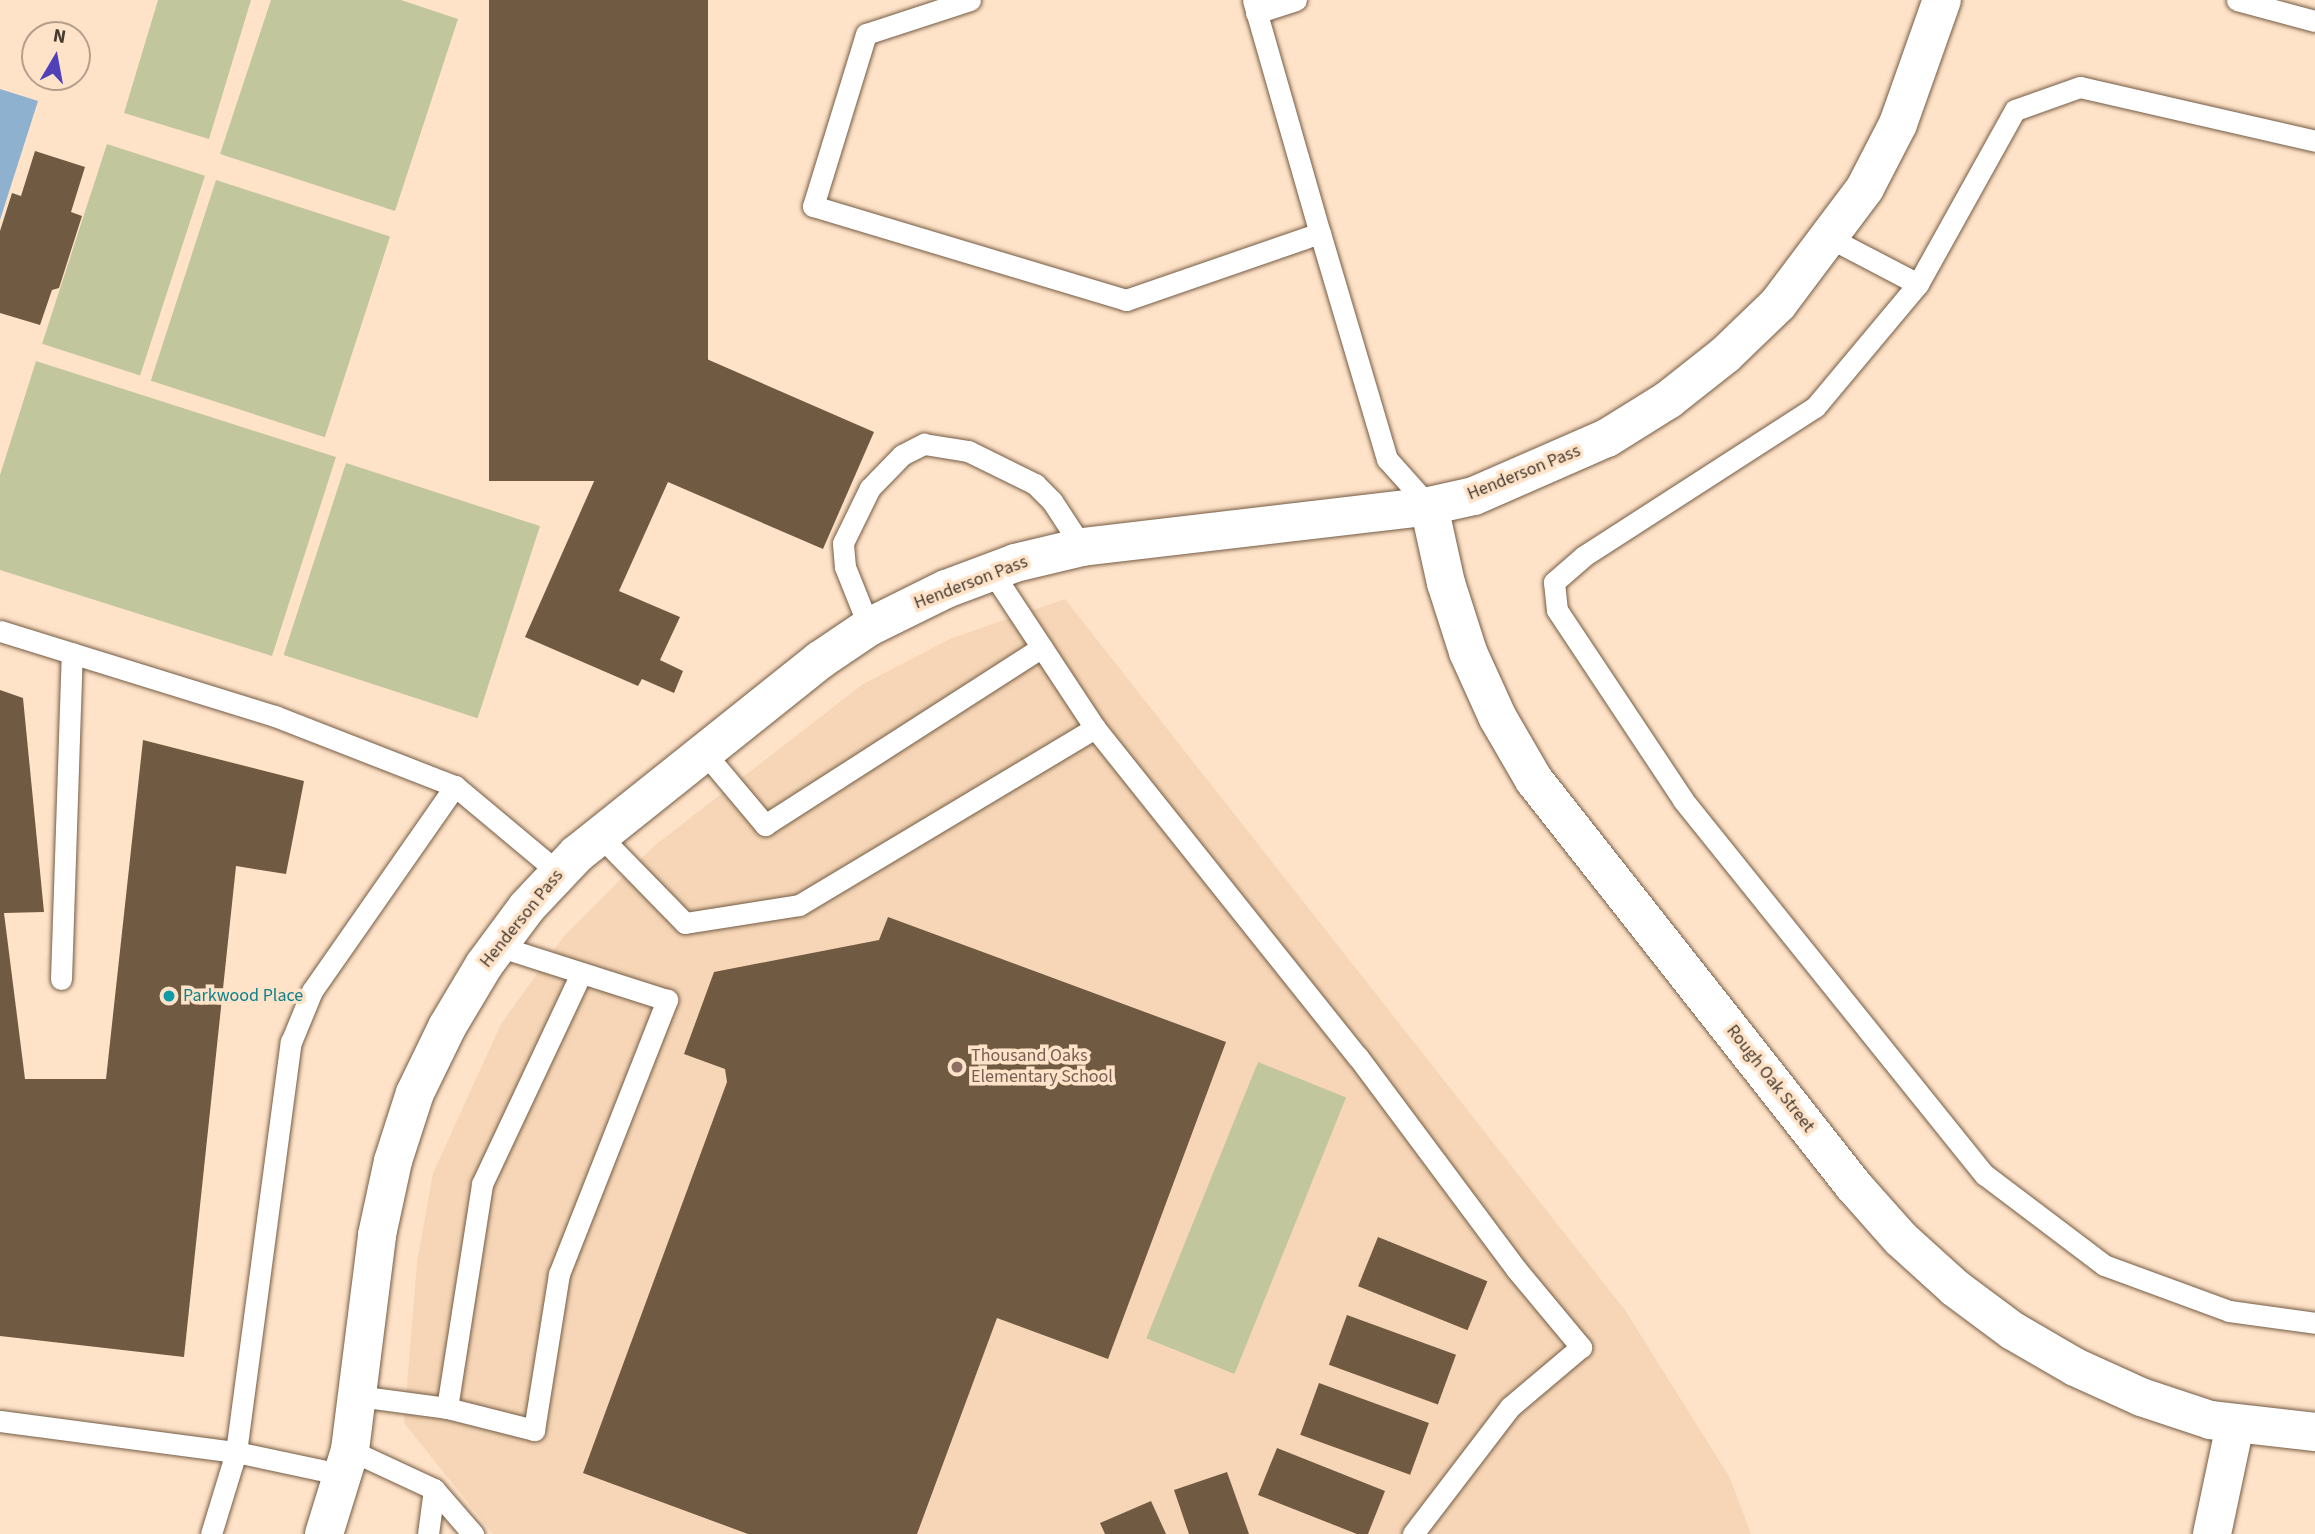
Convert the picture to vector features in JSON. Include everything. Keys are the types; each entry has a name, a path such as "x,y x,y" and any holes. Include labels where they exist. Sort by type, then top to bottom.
{"street":[{"name":"Henderson Pass","path":"324,1534 347,1463 358,1396 377,1235 393,1161 415,1093 447,1027 498,946 559,873 599,835 703,751 869,627 992,572 1082,547 1429,506 1542,470 1607,438 1668,400 1725,355 1778,304 1830,238 1865,188 1898,124 1941,0"},
{"name":"Rough Oak Street","path":"1429,506 1446,583 1468,652 1498,718 1534,780 1853,1185 1901,1239 1955,1288 2013,1331 2075,1367 2141,1397 2235,1426 2315,1432"},
{"path":"2212,1534 2235,1426"}],"lane":[{"path":"970,0 866,34 813,206 1126,300 1320,233"},
{"path":"1296,0 1254,6 1387,459 1429,506"},
{"path":"2238,0 2315,21"},
{"path":"2315,141 2080,86 2015,110 1918,284 1815,407 1584,556 1554,582 1557,610 1683,800 1985,1175 2104,1265 2229,1311 2315,1323"},
{"path":"1830,238 1918,284"},
{"path":"869,627 845,567 843,543 870,488 902,455 923,444 968,451 1035,484 1052,501 1082,547"},
{"path":"992,572 1095,728 1359,1057 1516,1269 1581,1347 1510,1407 1413,1534"},
{"path":"0,631 275,716 455,786 559,873"},
{"path":"703,751 765,825 1042,647"},
{"path":"61,979 72,653"},
{"path":"599,835 685,923 799,905 1095,728"},
{"path":"211,1534 236,1452 291,1042 312,991 455,786"},
{"path":"358,1396 447,1408 534,1430 559,1274 667,1000 498,946"},
{"path":"447,1408 482,1184 581,974"},
{"path":"0,1421 236,1452 347,1463 434,1489 473,1534"},
{"path":"428,1534 434,1489"}],"shaded area":[{"name":"Thousand Oaks Elementary School","path":"1065,599 1625,1310 1730,1478 1751,1534 493,1534 404,1423 417,1262 433,1173 501,1024 564,936 654,846 863,684 952,638"}],"green space":[{"path":"158,0 251,0 209,139 124,113"},
{"path":"271,0 401,0 458,19 395,211 220,154"},
{"path":"107,144 205,176 140,376 42,344"},
{"path":"216,180 390,237 325,437 151,381"},
{"path":"36,361 336,457 272,656 0,570 0,475"},
{"path":"346,463 540,526 478,718 284,655"},
{"path":"1258,1062 1346,1098 1234,1374 1146,1338"}],"water":[{"path":"0,89 38,101 0,220"}],"building":[{"path":"489,0 708,0 708,481 489,481"},
{"path":"35,151 85,167 71,212 82,216 59,288 52,290 40,325 0,313 0,231 12,193 21,196"},
{"path":"670,343 874,432 823,549 668,482 619,591 680,617 660,660 683,671 674,693 642,679 638,686 525,637 607,452 620,457"},
{"name":"Parkwood Place","path":"0,690 23,698 44,912 4,913 25,1079 106,1079 143,740 304,781 286,874 236,866 184,1357 0,1336"},
{"path":"888,917 1226,1042 1108,1359 997,1318 917,1534 748,1534 583,1473 727,1082 725,1069 684,1054 714,972 879,940"},
{"path":"1378,1237 1487,1281 1468,1330 1358,1286"},
{"path":"1347,1315 1456,1355 1438,1404 1329,1365"},
{"path":"1319,1383 1429,1423 1410,1475 1300,1435"},
{"path":"1277,1448 1385,1491 1368,1534 1357,1534 1258,1495"},
{"path":"1227,1472 1249,1534 1189,1534 1174,1490"},
{"path":"1151,1501 1166,1534 1105,1534 1100,1523"}],"place":[{"name":"Parkwood Place","path":"169,996"},
{"name":"Thousand Oaks Elementary School","path":"957,1067"}]}
